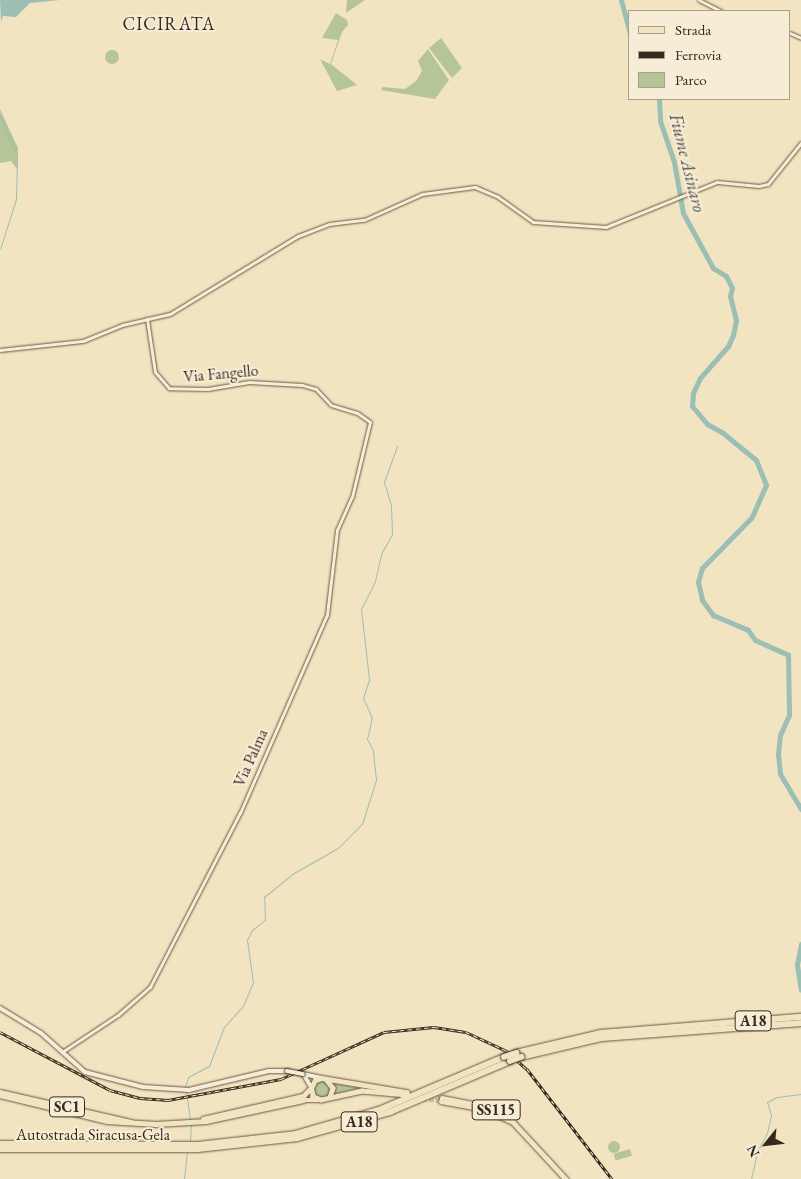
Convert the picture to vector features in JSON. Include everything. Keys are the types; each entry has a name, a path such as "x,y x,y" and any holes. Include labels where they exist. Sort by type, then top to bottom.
{"highway":[{"name":"A18","path":"186,1147 297,1138 350,1125 413,1102 519,1055 602,1038 801,1017"},
{"name":"A18","path":"704,1027 801,1023"},
{"name":"Autostrada Siracusa-Gela","path":"0,1144 186,1147"},
{"name":"Autostrada Siracusa-Gela","path":"0,1149 186,1147"}],"main road":[{"path":"0,1008 41,1033 80,1069 94,1076 143,1088 189,1090 269,1071 287,1071 407,1093 362,1090 318,1100 303,1100 222,1119 195,1121"},
{"path":"303,1074 318,1100"},
{"path":"195,1121 303,1096 311,1088 315,1080 323,1078"},
{"path":"323,1078 333,1086 329,1098"},
{"name":"SC1","path":"0,1094 107,1121 134,1123 195,1121"},
{"name":"SS115","path":"442,1100 500,1114 520,1127 566,1179"}],"street":[{"path":"699,0 718,10"},
{"path":"0,350 83,340 178,310 298,236 329,224 364,220 422,194 474,187 498,197 533,222 606,227 722,181 759,186 768,184 801,143"},
{"name":"Via Fangello","path":"147,319 154,372 169,388 200,390 249,382 302,385 316,389 331,405 357,413 370,422"},
{"name":"Via Palma","path":"62,1052 118,1015 150,987 240,813 327,615 337,530 352,497 370,422"}],"green space":[{"path":"347,0 365,0 346,13"},
{"path":"336,13 347,20 348,25 342,32 331,64 357,85 337,91 320,59 330,64 338,40 322,38"},
{"path":"441,38 462,68 452,78 429,48"},
{"path":"428,49 449,80 435,99 381,90 383,87 405,89 416,81 422,71 418,61"},
{"path":"109,50 115,50 119,57 115,64 109,64 105,60 105,54"},
{"path":"0,109 18,148 17,169 11,161 0,163"},
{"path":"322,1080 328,1083 331,1089 328,1095 322,1098 316,1095 313,1089 316,1083"},
{"path":"333,1082 361,1087 362,1088 334,1094"},
{"path":"612,1141 616,1141 620,1147 616,1153 612,1153 608,1149 608,1145"},
{"path":"630,1149 632,1156 616,1160 614,1154"}],"water":[{"path":"0,0 60,0 30,3 16,17 3,16 1,22"}],"waterway":[{"name":"Fiume Asinaro","path":"621,0 628,26"},
{"name":"Fiume Asinaro","path":"659,100 660,121 674,162 683,213 713,268 726,276 732,288 730,296 736,320 733,335 728,346 700,378 693,393 692,406 707,424 723,433 756,460 766,485 751,518 702,568 698,582 702,600 713,615 748,630 755,640 788,655 789,715 780,735 778,754 780,774 801,809"},
{"path":"0,116 17,156 16,199 0,249"},
{"path":"185,1087 188,1077 209,1066 224,1027 243,1006 253,982 247,940 252,930 265,920 264,897 294,873 338,848 362,824 376,780 373,750 367,739 372,718 363,698 369,679 361,609 375,581 381,554 392,534 391,505 384,482 397,446"},
{"name":"Fiume Asinaro","path":"801,944 797,965 801,990"},
{"path":"186,1091 190,1120"},
{"path":"751,1179 757,1152 767,1133 771,1115 767,1102 777,1097 801,1094"},
{"path":"190,1141 191,1123"},
{"path":"184,1179 187,1152"}],"tunnel":[{"path":"429,1096 442,1098"},
{"path":"423,1098 441,1101"}],"railway":[{"path":"0,1032 110,1090 140,1098 168,1100 281,1079 384,1032 434,1027 466,1032 505,1050 527,1069 612,1179"}],"district":[{"name":"CICIRATA","path":"169,24"}]}
